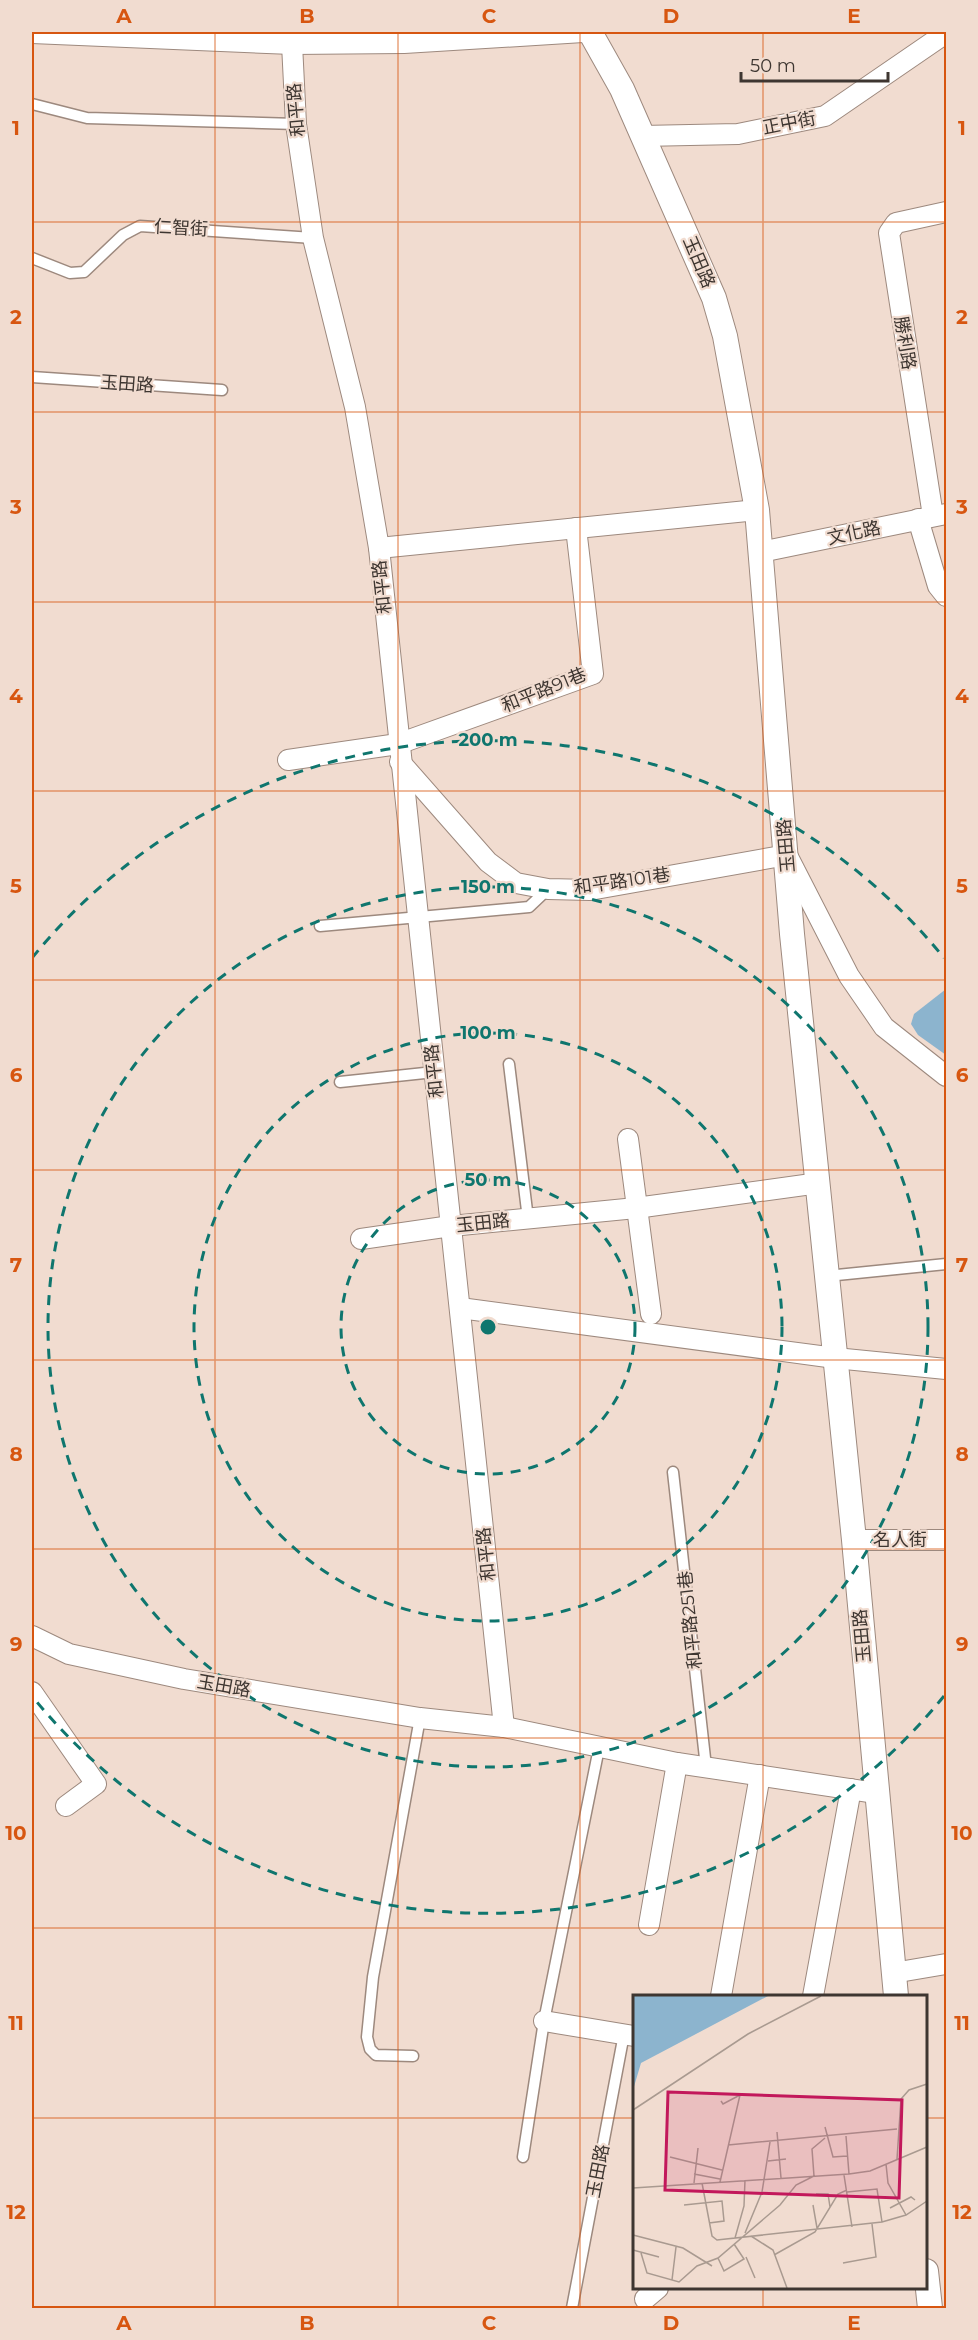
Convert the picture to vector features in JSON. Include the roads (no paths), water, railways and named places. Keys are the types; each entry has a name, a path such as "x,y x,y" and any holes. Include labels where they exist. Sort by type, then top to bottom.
{"street":[{"path":"32,33 292,44 403,37 583,32"},
{"name":"玉田路","path":"590,32 622,89 714,298 725,336 757,510 792,934 854,1540 896,1995"},
{"name":"正中街","path":"642,136 738,134 825,116 946,33"},
{"name":"和平路","path":"292,44 296,124 314,238 355,407 379,548 504,1727"},
{"name":"勝利路","path":"946,212 896,223 889,233 933,517 938,586 946,596"},
{"path":"379,548 757,510"},
{"name":"文化路","path":"761,552 933,517"},
{"name":"和平路91巷","path":"288,760 399,753 593,674 576,528"},
{"name":"和平路101巷","path":"399,753 488,862 516,883 548,889 600,888 787,855"},
{"path":"787,855 849,976 884,1027 946,1076"},
{"path":"628,1139 651,1314"},
{"name":"玉田路","path":"362,1239 451,1226 636,1208 819,1183"},
{"path":"460,1308 835,1358 946,1370"},
{"name":"名人街","path":"854,1540 946,1540"},
{"name":"玉田路","path":"32,1636 69,1654 184,1679 420,1718 504,1727"},
{"path":"32,1692 96,1784 66,1806"},
{"path":"504,1727 677,1763 876,1793"},
{"path":"649,1925 677,1763"},
{"path":"721,1995 760,1775"},
{"path":"813,1995 851,1789"},
{"path":"893,1973 946,1964"},
{"name":"玉田路","path":"544,2021 629,2035"},
{"path":"927,2280 930,2308"}],"lane":[{"path":"32,104 87,118 296,124"},
{"name":"仁智街","path":"32,258 70,273 84,273 123,235 140,226 314,238"},
{"name":"玉田路","path":"32,377 222,390"},
{"path":"320,926 529,907 548,889"},
{"path":"510,1064 528,1219"},
{"path":"340,1082 434,1072"},
{"path":"827,1276 946,1264"},
{"name":"和平路251巷","path":"673,1472 706,1767"},
{"path":"413,2056 376,2055 370,2049 367,2037 373,1977 420,1718"},
{"path":"523,2157 544,2021 599,1748"},
{"name":"玉田路","path":"572,2308 629,2035"}],"water":[{"path":"946,989 946,1055 918,1035 911,1024 914,1014"}]}
